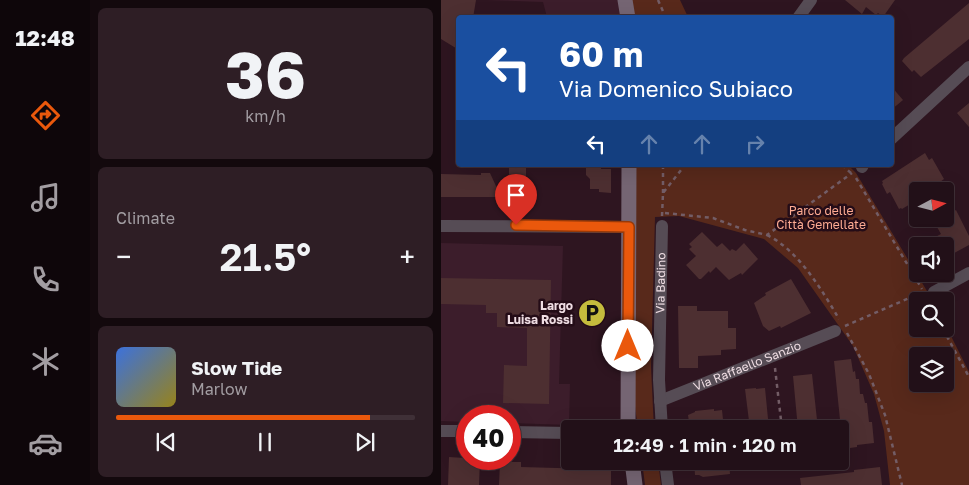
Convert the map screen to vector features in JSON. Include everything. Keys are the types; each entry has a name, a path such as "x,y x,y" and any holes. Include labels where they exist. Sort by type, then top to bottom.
{"street":[{"path":"625,0 628,15"},
{"path":"800,15 811,0"},
{"path":"894,136 969,67"},
{"path":"629,167 629,420"},
{"path":"441,226 629,227"},
{"name":"Via Badino","path":"661,420 662,226"},
{"path":"930,292 969,273"},
{"name":"Via Raffaello Sanzio","path":"660,401 839,329"},
{"path":"441,430 456,431"},
{"path":"521,432 561,433"},
{"path":"633,470 635,485"},
{"path":"666,470 668,485"}],"path":[{"path":"658,0 665,15"},
{"path":"662,226 663,167"},
{"path":"663,193 683,167"},
{"path":"767,234 859,168"},
{"path":"859,168 855,176 927,292"},
{"path":"662,213 713,218 745,230 767,234 805,266 839,329 869,374 885,415 902,485"},
{"path":"839,329 909,301"},
{"path":"947,337 969,377"},
{"path":"774,355 781,420"}],"shaded area":[{"path":"485,0 618,0 622,15 546,15 543,2"},
{"path":"441,243 563,246 559,384 570,384 569,420 561,420 561,425 521,423 521,405 456,405 456,422 441,421"}],"green space":[{"path":"631,0 680,0 687,15 633,15"},
{"name":"Parco delle Città Gemellate","path":"635,167 850,167 856,173 909,261 909,282 922,282 928,292 909,292 909,337 952,337 969,372 969,485 890,485 884,431 874,394 853,346 798,268 764,239 679,216 655,217 651,367 654,420 637,420 634,399"},
{"path":"643,470 659,470 661,485 645,485"}],"building":[{"path":"441,0 476,0 474,15 456,15 456,48 441,39"},
{"path":"845,0 895,0 884,15 878,13 876,15 866,7 862,14"},
{"path":"969,3 969,39 921,77 914,70 912,72 902,61 904,58"},
{"path":"894,90 903,100 894,108"},
{"path":"969,103 969,127 957,113"},
{"path":"925,153 929,160 932,158 944,179 940,182 909,182 909,205 902,209 899,209 890,192 887,194 882,181"},
{"path":"509,167 526,167 526,180 509,180"},
{"path":"586,167 611,169 611,193 599,192 599,189 590,189 590,179 586,175"},
{"path":"481,173 490,173 501,197 441,197 441,174 481,175"},
{"path":"956,210 969,236 969,245 954,253 954,237 935,237 941,234 938,228 954,227 954,211"},
{"path":"702,232 717,247 722,243 730,251 732,249 736,251 744,243 758,259 742,275 741,273 729,280 716,267 699,279 686,265 696,256 689,249 692,247 689,244"},
{"path":"441,278 551,280 549,404 503,403 504,365 527,366 527,328 497,327 497,313 486,313 486,305 441,304"},
{"path":"791,279 811,313 781,328 780,326 769,331 763,326 754,303 766,295 765,293"},
{"path":"678,306 697,306 697,311 728,311 728,328 736,328 736,349 721,350 721,355 698,356 698,368 679,368"},
{"path":"851,359 853,372 855,371 856,379 859,379 860,394 863,394 865,403 867,403 869,422 872,422 874,443 849,448 849,420 840,420 834,361"},
{"path":"812,374 817,420 797,420 793,376"},
{"path":"765,388 768,420 749,420 745,389"},
{"path":"722,410 723,420 689,420 688,415 695,411"},
{"path":"449,457 456,457 456,470 480,470 479,485 448,485"},
{"path":"521,467 561,468 561,470 611,470 611,485 499,485 500,470 521,470"},
{"path":"880,467 882,485 801,485 800,478"},
{"path":"695,470 730,470 730,474 703,477 695,475"}],"place":[{"name":"Largo Luisa Rossi","path":"592,313"}],"route":[{"path":"516,225 629,227 628,346"}]}
